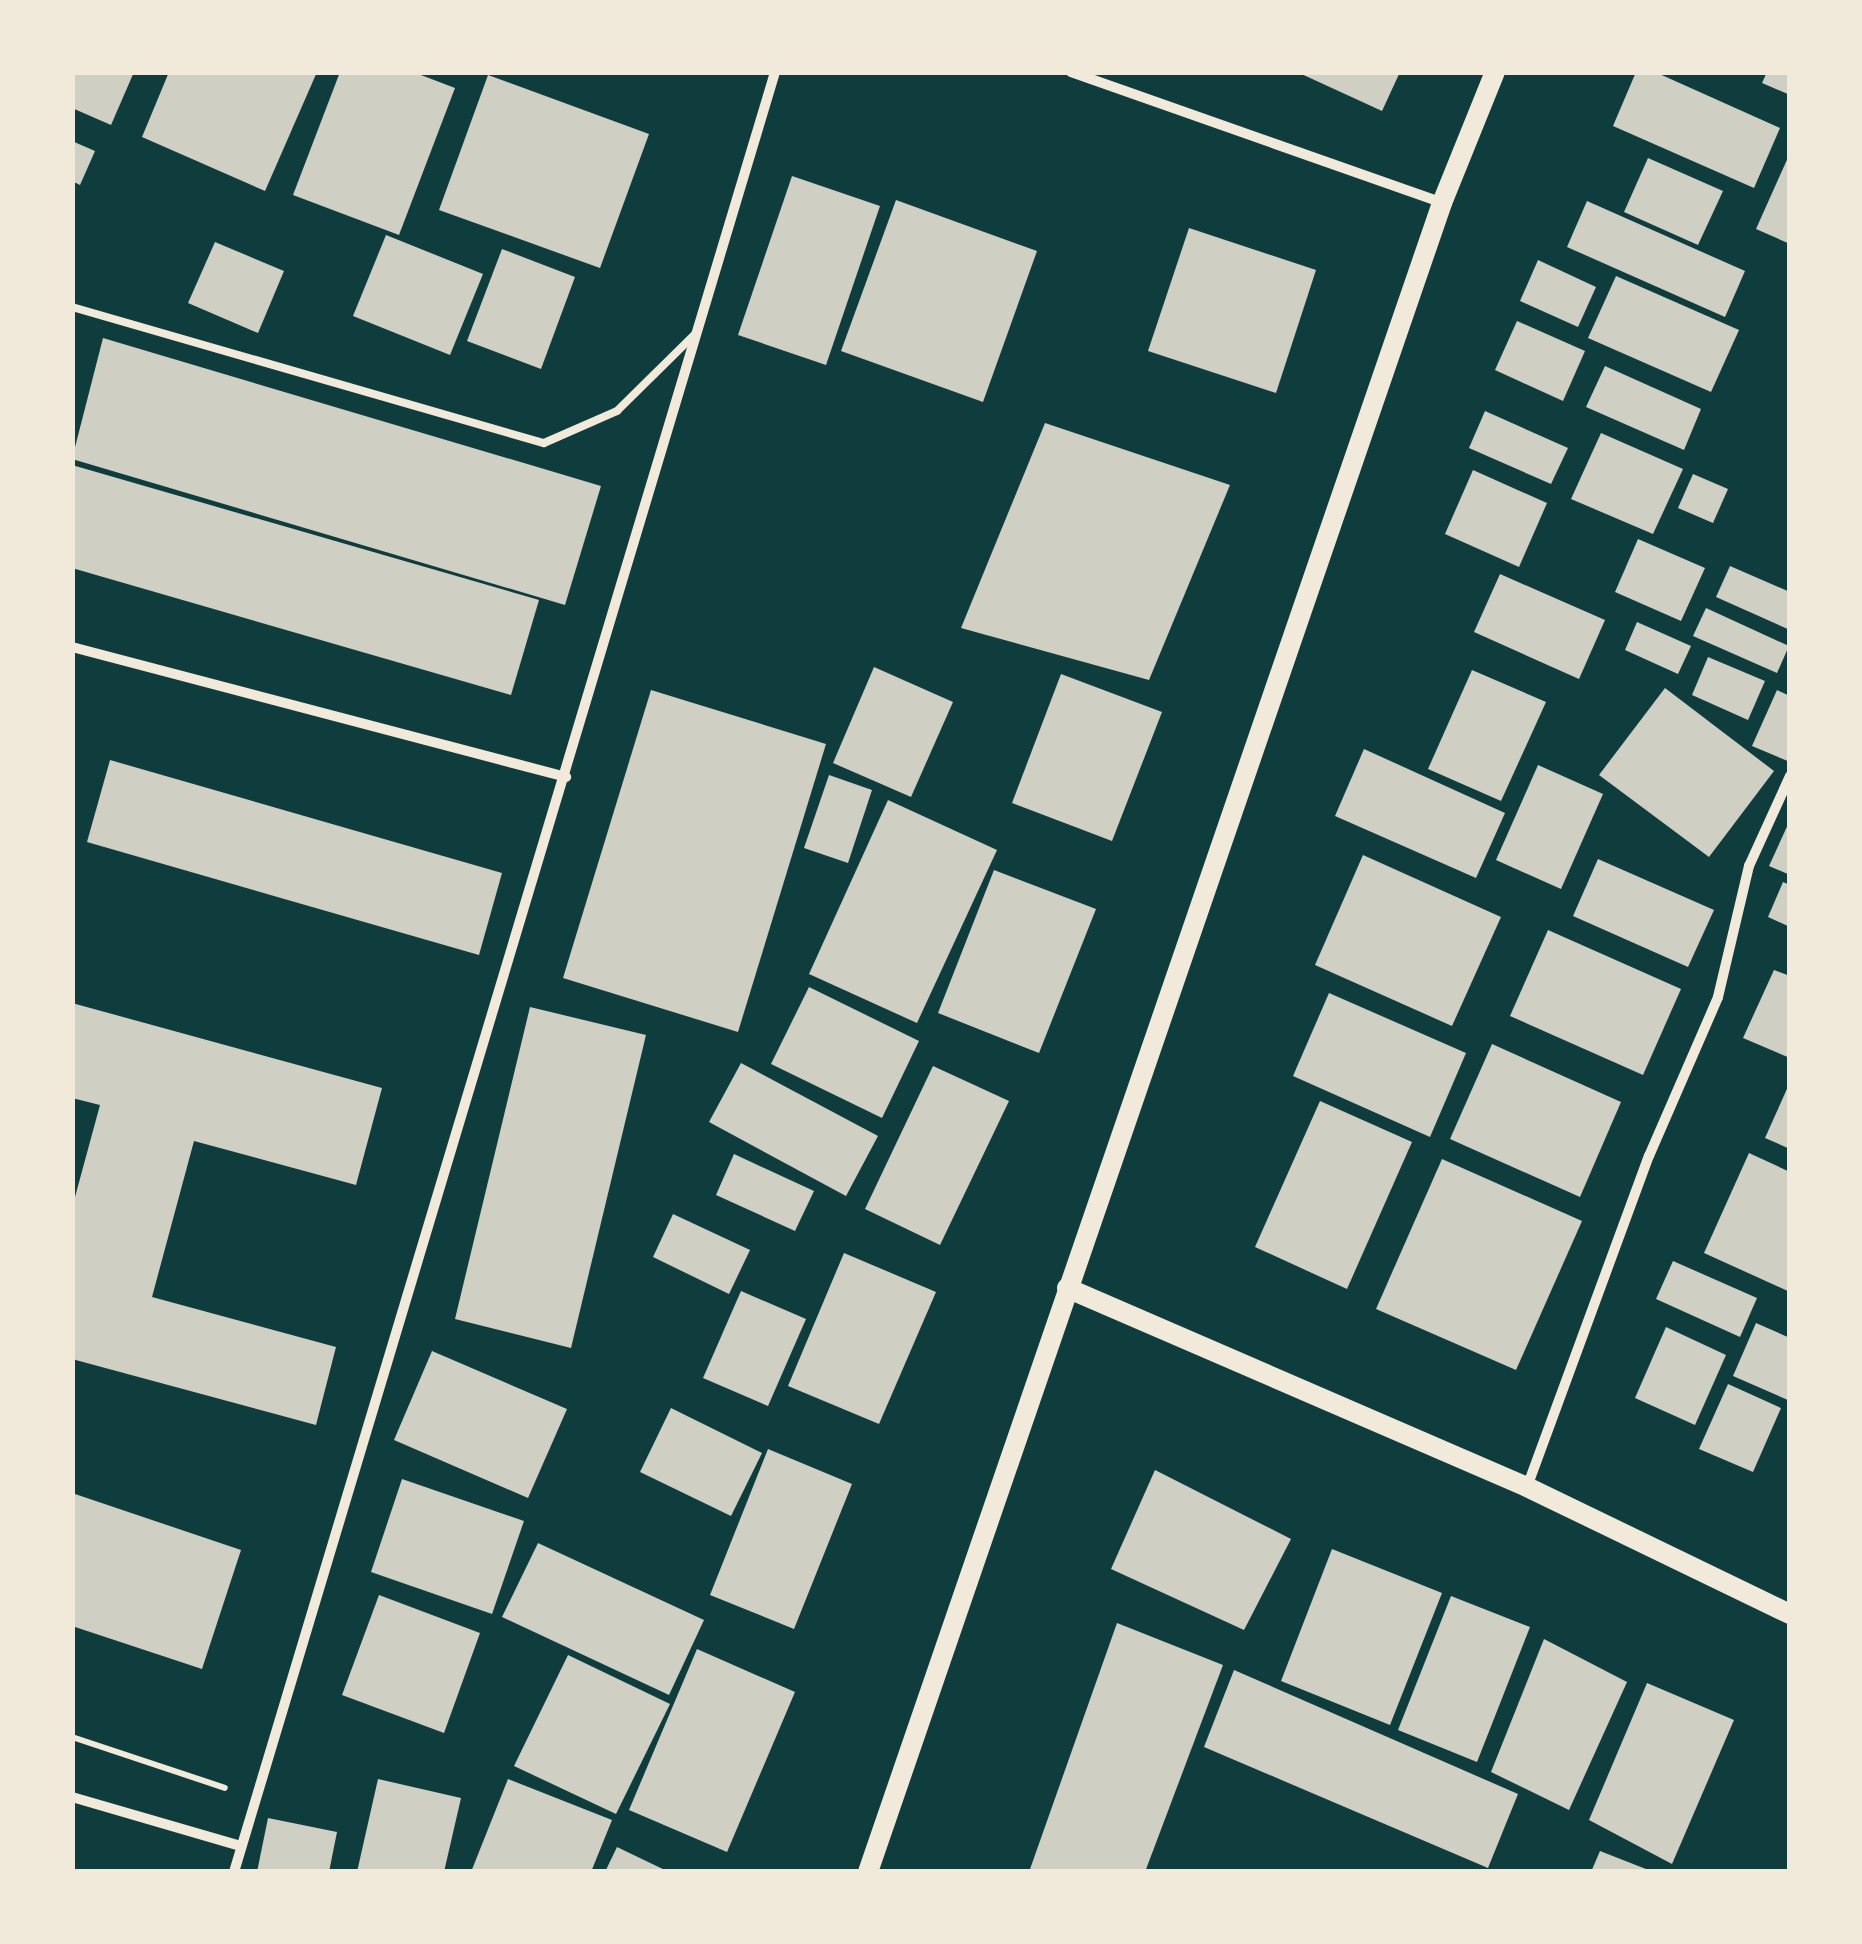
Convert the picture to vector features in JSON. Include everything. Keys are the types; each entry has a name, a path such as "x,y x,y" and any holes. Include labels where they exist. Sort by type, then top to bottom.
{"main road":[{"path":"868,1872 1442,203 1495,72"},
{"path":"1068,1288 1527,1487 1790,1614"}],"street":[{"path":"234,1872 775,72"},
{"path":"1071,72 1442,203"},
{"path":"72,646 566,777"},
{"path":"1527,1487 1649,1156 1718,998 1748,866 1790,776"},
{"path":"72,1797 241,1846"}],"lane":[{"path":"72,307 544,443 617,411 698,332"}],"path":[{"path":"72,1737 254,1798"}],"building":[{"path":"72,72 134,72 111,125 72,108"},
{"path":"169,72 317,72 265,191 142,137"},
{"path":"340,72 413,72 455,88 399,235 293,195"},
{"path":"1297,72 1400,72 1382,111"},
{"path":"1636,72 1655,72 1780,128 1754,188 1613,126"},
{"path":"1767,72 1790,72 1790,95 1762,83"},
{"path":"488,75 649,134 600,268 439,210"},
{"path":"72,141 95,151 80,185 72,181"},
{"path":"1790,153 1790,244 1756,229"},
{"path":"1648,158 1723,191 1698,245 1624,212"},
{"path":"792,176 880,206 826,365 738,335"},
{"path":"896,200 1037,251 983,402 841,351"},
{"path":"1587,201 1745,271 1725,317 1567,247"},
{"path":"1189,228 1316,270 1276,393 1148,351"},
{"path":"386,235 483,274 450,355 353,316"},
{"path":"215,242 284,271 258,333 188,303"},
{"path":"502,249 575,277 541,369 467,341"},
{"path":"1538,260 1596,287 1578,327 1520,301"},
{"path":"1616,276 1739,330 1711,392 1588,338"},
{"path":"1517,321 1585,351 1563,401 1495,370"},
{"path":"103,338 601,486 565,605 72,459"},
{"path":"1605,366 1701,409 1684,450 1586,407"},
{"path":"1485,411 1568,448 1551,484 1469,448"},
{"path":"1045,423 1230,485 1149,680 961,628"},
{"path":"1601,433 1683,469 1653,534 1571,499"},
{"path":"72,465 539,600 511,695 72,568"},
{"path":"1473,470 1547,503 1519,567 1445,534"},
{"path":"1693,474 1728,489 1713,523 1678,508"},
{"path":"1638,539 1705,568 1681,621 1615,592"},
{"path":"1730,566 1790,592 1790,630 1716,597"},
{"path":"1500,574 1605,620 1579,679 1474,632"},
{"path":"1706,608 1789,646 1777,673 1693,636"},
{"path":"1637,622 1691,646 1678,674 1625,650"},
{"path":"1708,657 1765,681 1748,720 1692,695"},
{"path":"874,667 953,702 911,797 833,763"},
{"path":"1472,670 1546,702 1501,801 1428,769"},
{"path":"1061,674 1162,712 1112,841 1012,803"},
{"path":"1665,688 1774,771 1709,857 1599,775"},
{"path":"651,690 826,744 738,1032 563,978"},
{"path":"1777,690 1790,696 1790,762 1752,746"},
{"path":"1364,749 1505,813 1476,878 1335,816"},
{"path":"110,760 502,873 479,955 87,842"},
{"path":"1538,765 1603,794 1561,889 1496,860"},
{"path":"829,775 872,790 848,863 804,848"},
{"path":"888,800 997,850 917,1023 809,974"},
{"path":"1790,820 1790,875 1769,866"},
{"path":"1363,855 1501,917 1452,1026 1315,965"},
{"path":"1598,859 1714,910 1688,967 1573,916"},
{"path":"994,870 1096,909 1039,1053 938,1013"},
{"path":"1783,882 1790,885 1790,927 1768,917"},
{"path":"1548,930 1681,989 1643,1075 1510,1016"},
{"path":"1774,970 1790,976 1790,1058 1743,1038"},
{"path":"809,987 919,1041 882,1118 771,1064"},
{"path":"1329,993 1466,1053 1430,1137 1293,1076"},
{"path":"72,1003 382,1088 356,1185 194,1141 152,1297 336,1347 316,1425 72,1359 72,1208 100,1105 72,1098"},
{"path":"530,1007 646,1035 571,1348 455,1319"},
{"path":"1492,1044 1621,1102 1580,1197 1450,1139"},
{"path":"741,1063 878,1136 846,1196 709,1122"},
{"path":"933,1066 1009,1101 940,1245 865,1209"},
{"path":"1790,1082 1790,1149 1765,1138"},
{"path":"1320,1101 1412,1142 1347,1289 1255,1247"},
{"path":"1749,1153 1790,1172 1790,1292 1704,1253"},
{"path":"734,1154 814,1191 795,1231 716,1195"},
{"path":"1442,1159 1582,1221 1516,1370 1376,1309"},
{"path":"673,1214 750,1250 729,1294 653,1257"},
{"path":"844,1253 936,1292 879,1424 788,1386"},
{"path":"1673,1261 1757,1298 1740,1337 1656,1299"},
{"path":"741,1291 806,1319 768,1406 703,1378"},
{"path":"1756,1323 1790,1338 1790,1401 1733,1376"},
{"path":"1666,1327 1726,1355 1695,1425 1635,1398"},
{"path":"432,1351 567,1409 528,1498 394,1440"},
{"path":"1728,1384 1781,1408 1753,1472 1699,1449"},
{"path":"671,1408 762,1453 731,1516 640,1472"},
{"path":"768,1449 852,1484 794,1629 710,1595"},
{"path":"1155,1470 1291,1539 1244,1630 1111,1569"},
{"path":"402,1479 524,1521 492,1614 371,1572"},
{"path":"72,1493 241,1550 202,1669 72,1626"},
{"path":"538,1543 704,1620 669,1695 502,1617"},
{"path":"1332,1549 1442,1593 1390,1725 1281,1681"},
{"path":"379,1595 480,1633 444,1733 342,1695"},
{"path":"1451,1596 1530,1627 1477,1762 1398,1730"},
{"path":"1117,1623 1223,1665 1145,1872 1029,1872"},
{"path":"1544,1639 1627,1682 1569,1810 1491,1772"},
{"path":"697,1649 795,1692 727,1852 629,1810"},
{"path":"568,1655 670,1704 616,1814 514,1766"},
{"path":"1234,1670 1518,1794 1488,1868 1204,1747"},
{"path":"1647,1683 1734,1720 1672,1864 1589,1820"},
{"path":"378,1779 461,1798 444,1872 357,1872"},
{"path":"508,1779 612,1820 591,1872 471,1872"},
{"path":"268,1818 337,1832 329,1872 257,1872"},
{"path":"617,1847 669,1872 605,1872"},
{"path":"1600,1851 1651,1871 1651,1872 1591,1872"}]}
